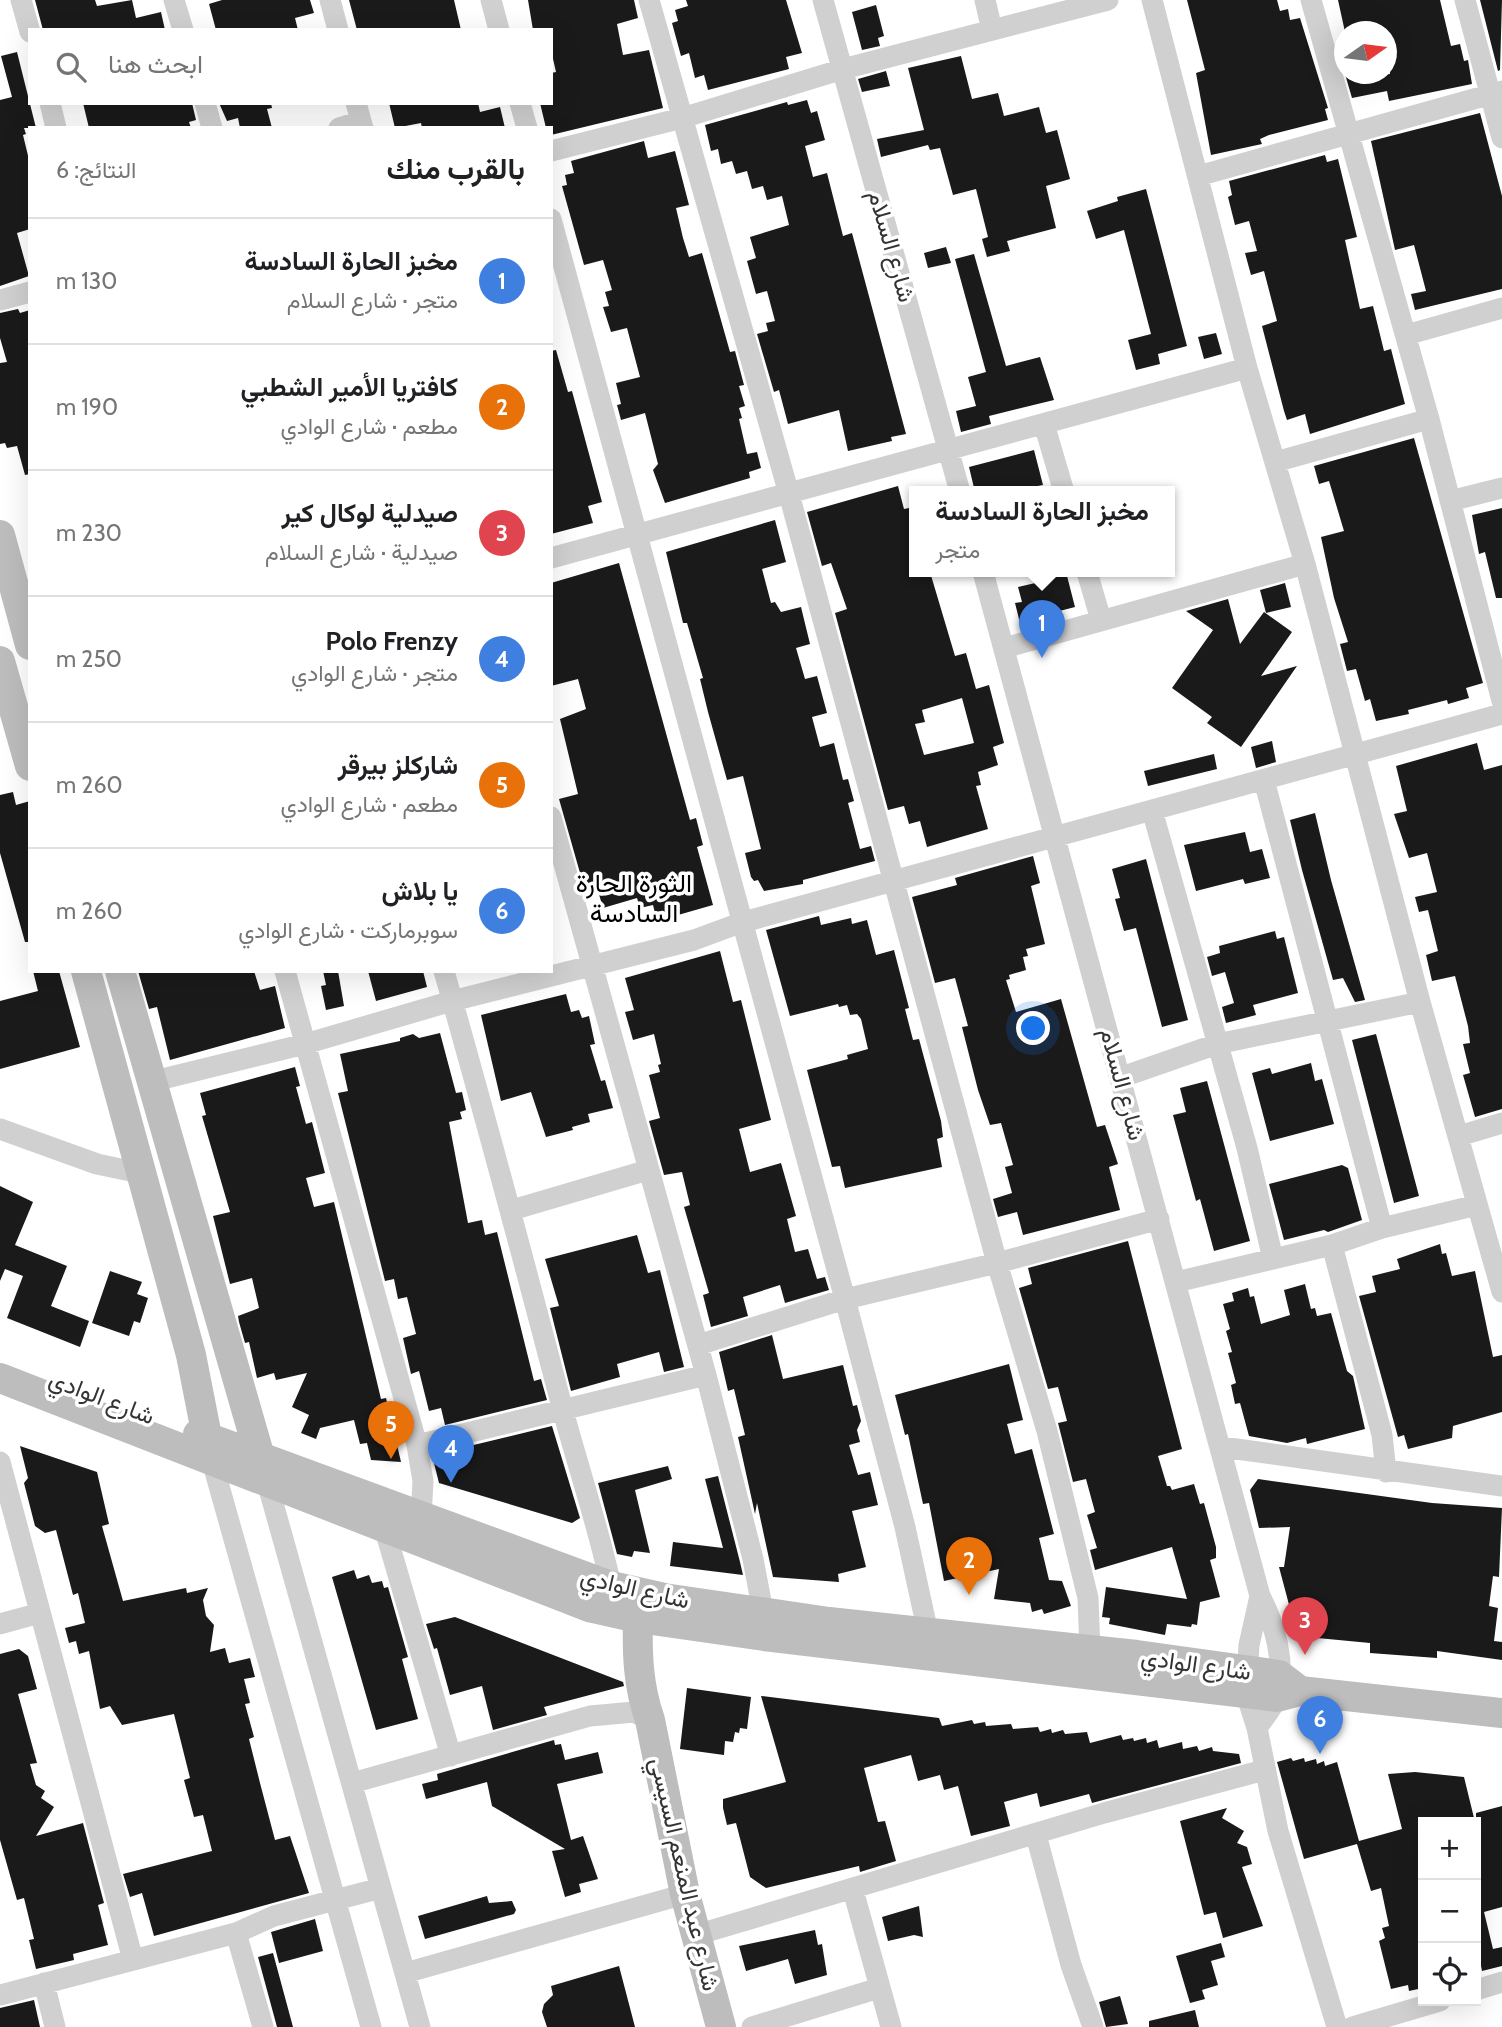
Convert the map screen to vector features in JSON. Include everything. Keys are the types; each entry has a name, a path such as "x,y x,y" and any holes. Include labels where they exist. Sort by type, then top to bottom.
{"main road":[{"path":"0,535 28,638"},
{"path":"0,661 28,758"},
{"path":"87,973 191,1355 210,1449"},
{"path":"121,973 264,1470"},
{"name":"شارع الوادي","path":"0,1359 264,1470 421,1518 611,1586 664,1598 763,1612 1090,1651 1285,1688 1502,1713"},
{"name":"شارع الوادي","path":"0,1378 210,1449"},
{"name":"شارع الوادي","path":"264,1470 385,1530 589,1607 649,1619 827,1644 1246,1682"},
{"name":"شارع عبد المنعم السيسي","path":"649,1619 657,1700 650,1720 685,1894 721,2027"}],"street":[{"path":"21,0 29,28"},
{"path":"174,0 182,28"},
{"path":"330,0 337,28"},
{"path":"491,0 498,28"},
{"path":"649,0 789,494 998,1263 1047,1431 1088,1598 1090,1651"},
{"name":"شارع السلام","path":"823,0 958,486"},
{"path":"985,0 992,30"},
{"path":"553,150 682,118 843,69 1108,0"},
{"path":"1152,0 1247,368 1305,564 1420,1002 1502,1292"},
{"path":"1311,0 1346,133 1429,419 1502,701"},
{"path":"1465,0 1496,92 1502,138"},
{"path":"1198,176 1496,92"},
{"path":"50,105 56,126"},
{"path":"206,105 211,126"},
{"path":"521,105 526,126"},
{"path":"343,126 360,117"},
{"path":"553,226 740,923 845,1299 919,1582 928,1633"},
{"path":"0,300 28,293"},
{"path":"1406,335 1502,308"},
{"path":"553,557 1247,368"},
{"path":"1275,462 1429,419"},
{"path":"1044,424 1062,486"},
{"path":"1450,501 1502,488"},
{"path":"1004,648 1305,564"},
{"name":"شارع السلام","path":"984,577 1122,1077 1260,1596 1271,1618 1285,1688"},
{"path":"1088,577 1101,620"},
{"path":"150,1082 305,1044 452,1001 694,940 740,923 1502,714"},
{"path":"1264,780 1325,1020 1382,1228"},
{"path":"1152,810 1273,1259"},
{"path":"553,830 698,1345 753,1559 763,1612"},
{"path":"286,973 417,1445 423,1481 421,1518"},
{"path":"444,973 512,1210 564,1411 599,1529 611,1586"},
{"path":"1122,1077 1217,1044 1420,1002"},
{"path":"1459,1136 1502,1123"},
{"path":"0,1129 97,1164 140,1173"},
{"path":"512,1210 648,1170"},
{"path":"1175,1282 1332,1245 1382,1228 1477,1205"},
{"path":"698,1345 845,1299 998,1263 1159,1219"},
{"path":"1332,1245 1382,1435 1386,1472"},
{"path":"417,1445 706,1375"},
{"path":"1222,1447 1386,1472 1502,1486"},
{"path":"210,1449 333,1900 371,2027"},
{"path":"0,1462 133,1959"},
{"path":"264,1470 421,2027"},
{"path":"385,1530 451,1756"},
{"name":"شارع السلام","path":"1246,1682 1260,1596"},
{"path":"0,1623 40,1613"},
{"path":"1246,1682 1278,1831 1337,2027"},
{"path":"1257,1728 1285,1688"},
{"path":"352,1783 590,1716 634,1712 650,1720"},
{"path":"696,1936 1264,1770"},
{"path":"1036,1835 1071,1965 1093,2027"},
{"path":"0,1995 236,1933 274,1916 381,1888"},
{"path":"853,1890 891,2027"},
{"path":"405,1973 685,1894"},
{"path":"236,1933 263,2027"},
{"path":"1481,1988 1502,1982"},
{"path":"44,1983 55,2027"},
{"path":"752,2027 879,1988"},
{"path":"1352,2027 1423,2006"}],"building":[{"path":"35,0 95,0 97,6 132,0 136,18 161,12 165,28 42,28"},
{"path":"222,0 310,0 314,13 295,18 298,28 215,28 209,4"},
{"path":"349,0 454,0 461,28 356,28"},
{"path":"528,0 634,0 638,18 617,24 623,55 649,50 663,108 553,135 553,126 546,126 540,105 553,105 553,73 556,72 553,28 533,28"},
{"path":"686,0 786,0 802,53 786,57 789,69 708,90 704,75 695,78 689,53 681,56 672,23 678,21 675,10 688,6"},
{"path":"1187,0 1277,0 1280,11 1288,9 1290,20 1300,18 1328,108 1325,109 1328,120 1269,135 1260,139 1262,144 1211,155 1196,73 1205,70"},
{"path":"1338,0 1440,0 1451,46 1460,44 1464,61 1468,60 1472,84 1389,101 1387,91 1352,98 1348,84 1397,84 1397,21 1343,21"},
{"path":"1480,0 1502,0 1498,71"},
{"path":"876,5 884,36 878,38 880,46 862,50 852,12"},
{"path":"17,52 28,105 30,105 36,126 24,128 28,156 28,230 17,233 28,276 0,286 0,100 12,97 1,56"},
{"path":"961,56 972,99 998,93 1004,116 1039,107 1046,133 1057,130 1070,179 1046,186 1056,228 1007,241 1010,251 987,257 982,239 988,237 976,189 953,195 940,148 930,150 928,145 881,157 877,139 924,130 908,68"},
{"path":"886,71 890,86 862,92 858,79"},
{"path":"807,100 811,113 817,111 825,140 805,146 813,177 827,173 843,236 852,233 906,434 891,437 892,441 848,451 839,410 788,424 779,390 774,392 757,334 768,331 766,323 775,321 767,291 756,294 747,261 756,258 750,237 789,225 782,196 767,200 763,186 752,189 747,171 736,174 732,161 721,164 718,149 711,151 705,125 787,102 788,105"},
{"path":"83,105 192,105 196,120 189,122 190,126 89,126"},
{"path":"220,105 271,105 272,108 267,109 271,126 240,126 238,118 227,121"},
{"path":"389,105 478,105 480,112 500,107 505,126 422,126 421,123 395,126"},
{"path":"1480,113 1502,196 1502,289 1415,310 1411,294 1426,291 1414,245 1395,250 1371,141"},
{"path":"644,141 648,158 675,151 689,205 676,208 683,238 689,257 702,253 730,352 735,351 744,385 739,386 745,406 739,408 742,418 739,419 747,454 757,452 761,468 749,472 750,478 665,503 653,470 658,464 645,413 621,420 617,405 621,404 616,383 640,377 627,328 611,332 603,307 609,306 605,292 612,290 603,260 584,265 562,186 567,185 565,175 574,173 571,161"},
{"path":"1325,155 1327,162 1338,159 1357,237 1345,240 1360,309 1373,306 1384,351 1391,349 1405,404 1310,434 1305,414 1287,420 1262,326 1277,321 1264,271 1251,275 1245,253 1257,251 1249,221 1235,225 1228,197 1232,195 1229,181"},
{"path":"1146,189 1187,346 1158,354 1160,364 1136,370 1128,340 1151,334 1124,230 1096,239 1087,211 1118,201 1117,197"},
{"path":"946,247 951,263 928,268 924,253"},
{"path":"974,254 1006,366 1040,357 1054,400 989,416 991,424 961,432 956,411 976,406 968,377 986,372 955,259"},
{"path":"18,309 20,313 28,311 28,474 25,475 17,446 7,448 5,443 0,444 0,363 7,362 0,338 0,313"},
{"path":"1216,333 1222,354 1204,359 1198,337"},
{"path":"556,350 568,392 572,391 602,502 588,506 593,523 553,533 553,351"},
{"path":"1414,438 1483,683 1466,688 1469,698 1448,704 1447,700 1408,710 1409,714 1376,721 1370,699 1365,701 1356,669 1347,671 1340,644 1348,642 1334,598 1321,537 1344,531 1329,481 1319,484 1314,466"},
{"path":"1034,450 1043,485 974,486 969,467"},
{"path":"898,486 904,509 909,508 909,577 931,577 955,656 966,653 976,689 989,685 1004,743 993,747 998,765 978,772 981,785 976,786 988,829 927,847 920,821 909,824 904,806 888,810 835,613 847,609 831,563 822,566 807,512","holes":["962,698 974,743 924,755 915,724 925,722 922,710"]},
{"path":"1502,508 1502,598 1496,598 1485,552 1479,554 1472,515"},
{"path":"775,520 786,562 762,569 771,603 775,602 781,612 801,607 810,644 796,648 805,679 817,676 827,713 812,717 820,747 834,743 843,780 848,779 854,801 848,803 860,849 871,846 875,861 803,880 803,884 764,891 758,880 754,881 751,877 745,853 761,849 743,776 727,780 700,679 703,678 687,623 683,623 666,552"},
{"path":"619,563 690,820 696,818 703,845 697,847 713,905 657,921 653,905 640,908 637,898 603,908 598,891 586,894 559,799 578,794 560,719 586,709 578,679 553,685 553,582"},
{"path":"1043,577 1067,577 1075,607 1040,616 1042,624 1027,628 1025,621 1020,623 1015,603 1022,602 1018,587 1044,581"},
{"path":"1285,583 1291,607 1266,613 1260,590"},
{"path":"1228,599 1240,644 1264,612 1292,632 1261,676 1297,666 1241,747 1207,723 1212,717 1172,688 1213,630 1186,611"},
{"path":"1272,741 1276,762 1256,768 1251,747"},
{"path":"1477,743 1484,770 1502,765 1502,1109 1475,1117 1463,1075 1470,1073 1463,1044 1470,1043 1455,976 1432,981 1426,955 1438,951 1428,910 1419,912 1415,897 1437,892 1427,853 1409,858 1394,814 1407,811 1396,766"},
{"path":"1214,754 1217,769 1148,786 1144,771"},
{"path":"13,792 16,805 28,802 28,942 25,942 0,853 0,795"},
{"path":"1315,813 1365,1000 1355,1002 1343,978 1333,980 1302,870 1290,820"},
{"path":"1245,832 1250,852 1262,849 1270,878 1245,884 1243,879 1196,891 1184,845"},
{"path":"1033,856 1040,883 1031,886 1045,944 1026,949 1028,956 1023,957 1026,970 1009,975 1010,979 1006,980 1016,1012 1061,999 1097,1127 1105,1125 1118,1164 1109,1167 1120,1210 1023,1235 1017,1212 998,1217 993,1199 1012,1193 1005,1167 1013,1165 1001,1123 990,1125 978,1090 962,1027 968,1026 955,978 935,983 912,897 957,885 955,878"},
{"path":"1146,859 1188,1020 1162,1027 1136,928 1124,931 1115,899 1120,898 1112,869"},
{"path":"819,916 821,925 851,918 852,924 867,920 876,955 894,950 909,1008 905,1009 913,1040 919,1039 941,1121 943,1137 937,1139 942,1167 845,1188 840,1166 832,1167 807,1070 848,1059 847,1055 868,1049 861,1019 857,1014 850,1015 847,1005 839,1007 838,1004 790,1016 766,930"},
{"path":"1275,931 1277,939 1284,937 1298,993 1253,1005 1256,1015 1226,1023 1222,1007 1234,1003 1225,972 1212,976 1207,957 1220,953 1219,946"},
{"path":"720,951 733,1002 741,1000 771,1120 739,1129 750,1172 781,1163 796,1216 787,1219 795,1252 808,1249 817,1279 825,1277 829,1290 785,1303 780,1285 743,1297 748,1316 711,1327 703,1295 709,1293 684,1207 690,1205 682,1172 664,1175 649,1121 660,1118 649,1075 660,1072 658,1065 661,1064 654,1034 633,1040 625,1012 634,1010 625,978"},
{"path":"34,973 60,973 80,1047 0,1069 0,1001 38,991"},
{"path":"139,973 255,973 260,990 275,986 285,1028 170,1060 157,1007 149,1009"},
{"path":"323,973 338,973 344,1006 326,1010 321,986 326,985"},
{"path":"369,973 424,973 427,987 376,1001"},
{"path":"566,994 571,1012 579,1010 582,1018 589,1016 595,1044 590,1045 613,1108 588,1114 590,1122 546,1137 531,1092 501,1101 481,1015"},
{"path":"440,1033 456,1093 462,1092 466,1110 460,1112 462,1119 449,1122 468,1223 482,1220 485,1235 497,1232 534,1381 541,1379 547,1400 445,1425 441,1408 429,1411 419,1371 411,1374 403,1338 416,1334 407,1297 398,1299 394,1279 385,1281 338,1093 348,1091 340,1054 400,1041 400,1038 413,1034 419,1038"},
{"path":"1376,1034 1419,1196 1394,1203 1352,1040"},
{"path":"1311,1063 1315,1081 1322,1079 1334,1124 1270,1141 1252,1073 1270,1068 1272,1074"},
{"path":"295,1067 300,1086 296,1087 306,1124 312,1122 325,1173 306,1178 314,1207 334,1202 381,1399 386,1398 401,1462 371,1460 367,1443 360,1444 354,1420 320,1428 316,1439 301,1433 309,1415 292,1407 307,1373 276,1380 274,1373 257,1378 249,1342 245,1343 239,1322 238,1316 259,1308 252,1278 230,1284 213,1216 230,1212 202,1116 206,1115 200,1093"},
{"path":"1207,1081 1250,1241 1214,1251 1200,1199 1196,1201 1173,1115 1186,1112 1180,1088"},
{"path":"1342,1165 1348,1168 1362,1220 1328,1232 1324,1230 1284,1240 1269,1184"},
{"path":"0,1186 33,1202 15,1245 67,1266 51,1306 89,1321 80,1347 7,1318 23,1276 5,1269 0,1281"},
{"path":"637,1235 648,1273 660,1270 684,1367 664,1372 659,1352 617,1364 620,1377 571,1391 550,1308 559,1306 545,1259"},
{"path":"1128,1241 1182,1449 1158,1456 1167,1486 1172,1490 1194,1484 1200,1504 1204,1503 1216,1547 1216,1558 1210,1560 1220,1597 1200,1602 1197,1625 1192,1624 1191,1627 1167,1624 1165,1635 1109,1624 1110,1618 1102,1617 1106,1587 1187,1599 1172,1547 1095,1570 1090,1550 1097,1548 1087,1515 1095,1512 1086,1479 1073,1482 1058,1423 1067,1421 1058,1387 1048,1389 1019,1288 1032,1284 1028,1268"},
{"path":"1440,1244 1442,1254 1446,1253 1452,1276 1475,1271 1493,1357 1502,1355 1502,1412 1453,1426 1452,1438 1408,1449 1404,1435 1398,1437 1359,1296 1376,1292 1372,1276 1400,1269 1397,1259"},
{"path":"110,1271 142,1282 137,1294 148,1298 140,1323 134,1321 129,1336 92,1323"},
{"path":"1305,1284 1311,1309 1315,1308 1317,1316 1331,1313 1347,1371 1353,1376 1365,1429 1307,1444 1306,1438 1287,1443 1249,1436 1240,1403 1235,1404 1231,1385 1236,1383 1228,1353 1232,1352 1226,1331 1230,1329 1223,1304 1234,1301 1232,1293 1248,1288 1250,1297 1254,1296 1261,1324 1290,1315 1284,1290"},
{"path":"772,1335 783,1379 843,1365 853,1406 857,1405 861,1421 857,1430 860,1442 849,1445 858,1475 870,1472 878,1505 852,1511 866,1567 838,1574 839,1582 773,1577 757,1503 755,1514 738,1437 745,1435 734,1389 728,1391 719,1352"},
{"path":"1009,1364 1023,1420 1007,1424 1015,1454 1032,1449 1054,1534 1039,1538 1049,1580 1062,1581 1071,1606 1044,1614 1042,1609 1032,1612 1030,1603 994,1599 999,1569 944,1581 929,1503 923,1504 908,1434 905,1435 895,1395"},
{"path":"552,1426 580,1518 572,1523 439,1483 432,1455"},
{"path":"20,1446 97,1472 109,1524 102,1526 123,1601 186,1588 187,1593 208,1588 203,1600 206,1616 214,1625 210,1652 225,1648 229,1663 250,1658 255,1677 244,1679 250,1703 245,1704 254,1737 249,1739 260,1783 275,1840 290,1836 309,1893 154,1936 142,1893 130,1897 123,1874 212,1851 203,1815 194,1817 184,1780 190,1778 174,1714 122,1725 110,1706 100,1709 89,1651 79,1654 76,1641 69,1643 65,1628 85,1623 78,1593 73,1595 56,1530 45,1533 35,1526 24,1483 28,1478"},
{"path":"668,1466 672,1479 635,1490 650,1553 634,1551 632,1557 617,1554 598,1483"},
{"path":"718,1476 743,1575 670,1566 673,1542 723,1548 705,1479"},
{"path":"1258,1479 1432,1503 1502,1508 1499,1577 1493,1576 1489,1606 1498,1608 1494,1641 1502,1642 1502,1660 1437,1651 1437,1658 1370,1653 1370,1643 1307,1637 1296,1631 1279,1567 1284,1567 1290,1527 1259,1528 1250,1490"},
{"path":"354,1570 357,1579 369,1575 372,1583 382,1581 384,1588 388,1587 408,1657 402,1659 418,1719 376,1730 332,1577"},
{"path":"455,1617 623,1682 624,1686 544,1707 547,1715 493,1730 482,1686 450,1695 437,1648 434,1649 426,1624"},
{"path":"19,1649 28,1656 37,1689 18,1694 37,1763 30,1764 36,1785 45,1791 41,1798 54,1807 36,1836 83,1823 104,1903 98,1905 108,1945 73,1954 74,1960 36,1969 29,1940 34,1939 24,1898 17,1900 0,1840 0,1654"},
{"path":"687,1688 751,1697 747,1729 740,1728 739,1733 735,1732 733,1742 725,1741 724,1755 680,1749"},
{"path":"761,1696 939,1718 942,1726 972,1720 974,1724 985,1722 986,1726 1011,1724 1013,1729 1038,1727 1040,1732 1051,1729 1052,1733 1063,1730 1065,1734 1087,1732 1090,1743 1121,1735 1123,1740 1146,1738 1147,1743 1157,1740 1159,1748 1182,1742 1183,1749 1197,1746 1199,1751 1212,1747 1213,1751 1239,1754 1241,1763 1092,1803 1089,1794 1040,1807 1037,1793 1004,1802 1010,1826 971,1836 958,1786 944,1790 940,1775 918,1781 911,1755 864,1768 878,1822 885,1821 896,1861 860,1872 859,1866 766,1888 750,1877 736,1823 727,1825 723,1808 723,1799 786,1782"},
{"path":"554,1740 555,1745 561,1744 565,1760 598,1752 603,1773 557,1784 571,1840 583,1836 598,1879 579,1884 581,1892 565,1897 552,1851 565,1849 492,1806 487,1782 426,1799 422,1784 438,1780 437,1774"},
{"path":"1291,1758 1293,1761 1304,1758 1305,1762 1316,1759 1317,1764 1324,1761 1325,1766 1337,1762 1359,1841 1402,1829 1388,1774 1415,1772 1464,1777 1474,1817 1418,1817 1418,1989 1409,1991 1408,1985 1391,1989 1379,1941 1385,1938 1382,1928 1389,1926 1381,1888 1371,1891 1357,1844 1304,1859 1277,1762"},
{"path":"1502,1806 1502,1907 1484,1912 1493,1949 1502,1947 1502,1966 1482,1971 1481,1817 1476,1817 1476,1813"},
{"path":"1227,1808 1222,1818 1244,1831 1237,1843 1247,1847 1252,1864 1242,1867 1263,1926 1223,1938 1216,1912 1204,1915 1180,1821"},
{"path":"487,1896 489,1903 512,1901 516,1910 514,1914 425,1939 418,1916"},
{"path":"919,1906 923,1937 914,1935 888,1941 882,1917"},
{"path":"315,1919 323,1951 279,1963 271,1932"},
{"path":"815,1930 818,1945 822,1944 827,1975 795,1984 788,1959 746,1971 739,1946"},
{"path":"1221,1943 1225,1957 1211,1961 1218,1985 1202,1990 1205,1999 1190,2003 1176,1956"},
{"path":"273,1953 293,2027 277,2027 258,1957"},
{"path":"619,1966 635,2027 547,2027 542,2012 544,2004 553,1995 551,1986"},
{"path":"1120,1996 1128,2024 1106,2027 1099,2002"},
{"path":"34,2000 40,2027 0,2027 0,2008"},
{"path":"1195,2010 1199,2027 1149,2027 1149,2021"}],"place":[{"name":"مخبز الحارة السادسة","path":"1042,658"},
{"name":"شاركلز بيرقر","path":"391,1459"},
{"name":"Polo Frenzy","path":"451,1483"},
{"name":"كافتريا الأمير الشطبي","path":"969,1595"},
{"name":"صيدلية لوكال كير","path":"1305,1655"},
{"name":"يا بلاش","path":"1320,1754"}],"district":[{"name":"الثورة الحارة السادسة","path":"634,898"}]}
